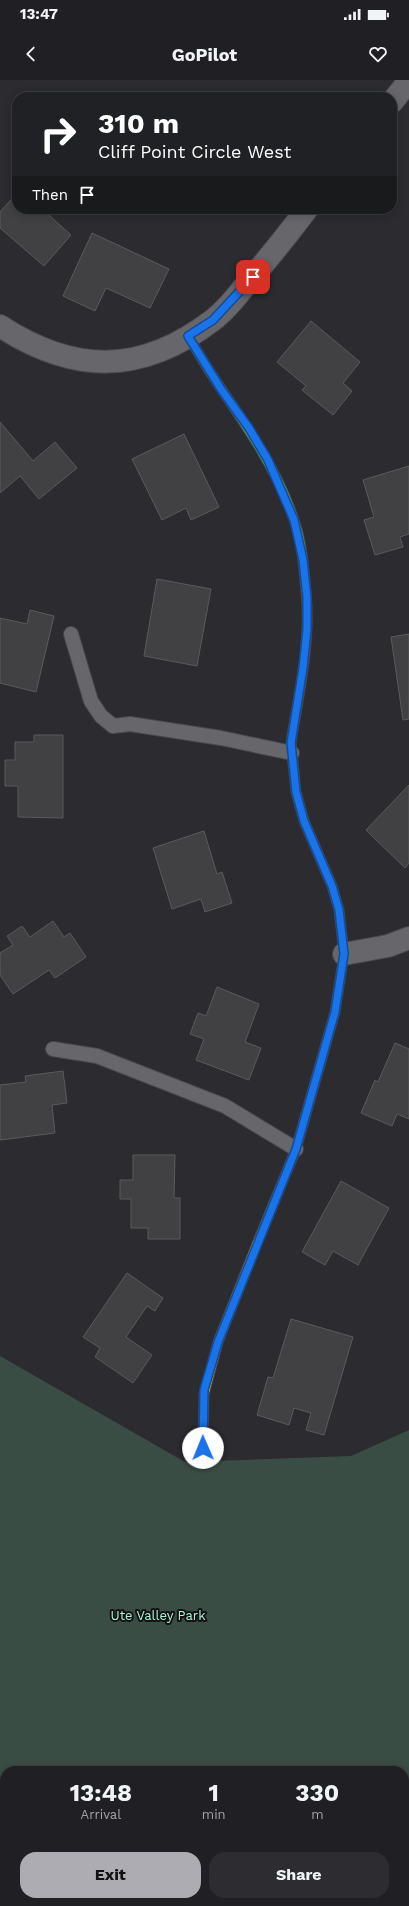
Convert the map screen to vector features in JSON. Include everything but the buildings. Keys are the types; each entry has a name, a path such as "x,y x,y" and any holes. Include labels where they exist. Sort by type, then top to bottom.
{"street":[{"path":"397,96 409,81"},
{"path":"0,326 22,340 57,354 86,362 109,362 137,359 188,336 213,320 235,298 303,214"},
{"path":"188,336 221,389 249,428 268,460 294,520 303,560 307,614 303,668 291,743 296,792 302,814 332,886 339,910 344,954 335,1012 296,1149 218,1342 204,1390 203,1448"},
{"path":"344,954 388,946 409,938"}],"lane":[{"path":"71,634 91,701 101,716 113,726 130,724 191,733 292,753"},
{"path":"53,1049 97,1056 225,1106 296,1149"}],"green space":[{"name":"Ute Valley Park","path":"0,1356 185,1462 351,1456 409,1430 409,1766 0,1766"}],"traffic: fast":[{"path":"188,336 213,377 253,436 280,485 294,520 299,538 306,592"},
{"path":"257,1244 296,1149 335,1012 344,954 339,910 332,886 304,821 296,792 291,743 292,736"},
{"path":"203,1448 204,1394"}],"traffic: slow":[{"path":"204,1394 218,1342 257,1244"}],"traffic: jam":[{"path":"292,736 306,646 306,592"}],"route":[{"path":"203,1448 204,1390 210,1365 296,1149 335,1012 341,982 344,954 339,910 332,886 304,821 296,792 293,768 291,743 303,668 307,629 307,598 303,560 294,520 282,488 268,460 249,428 221,389 188,336 213,320 253,277"}]}
